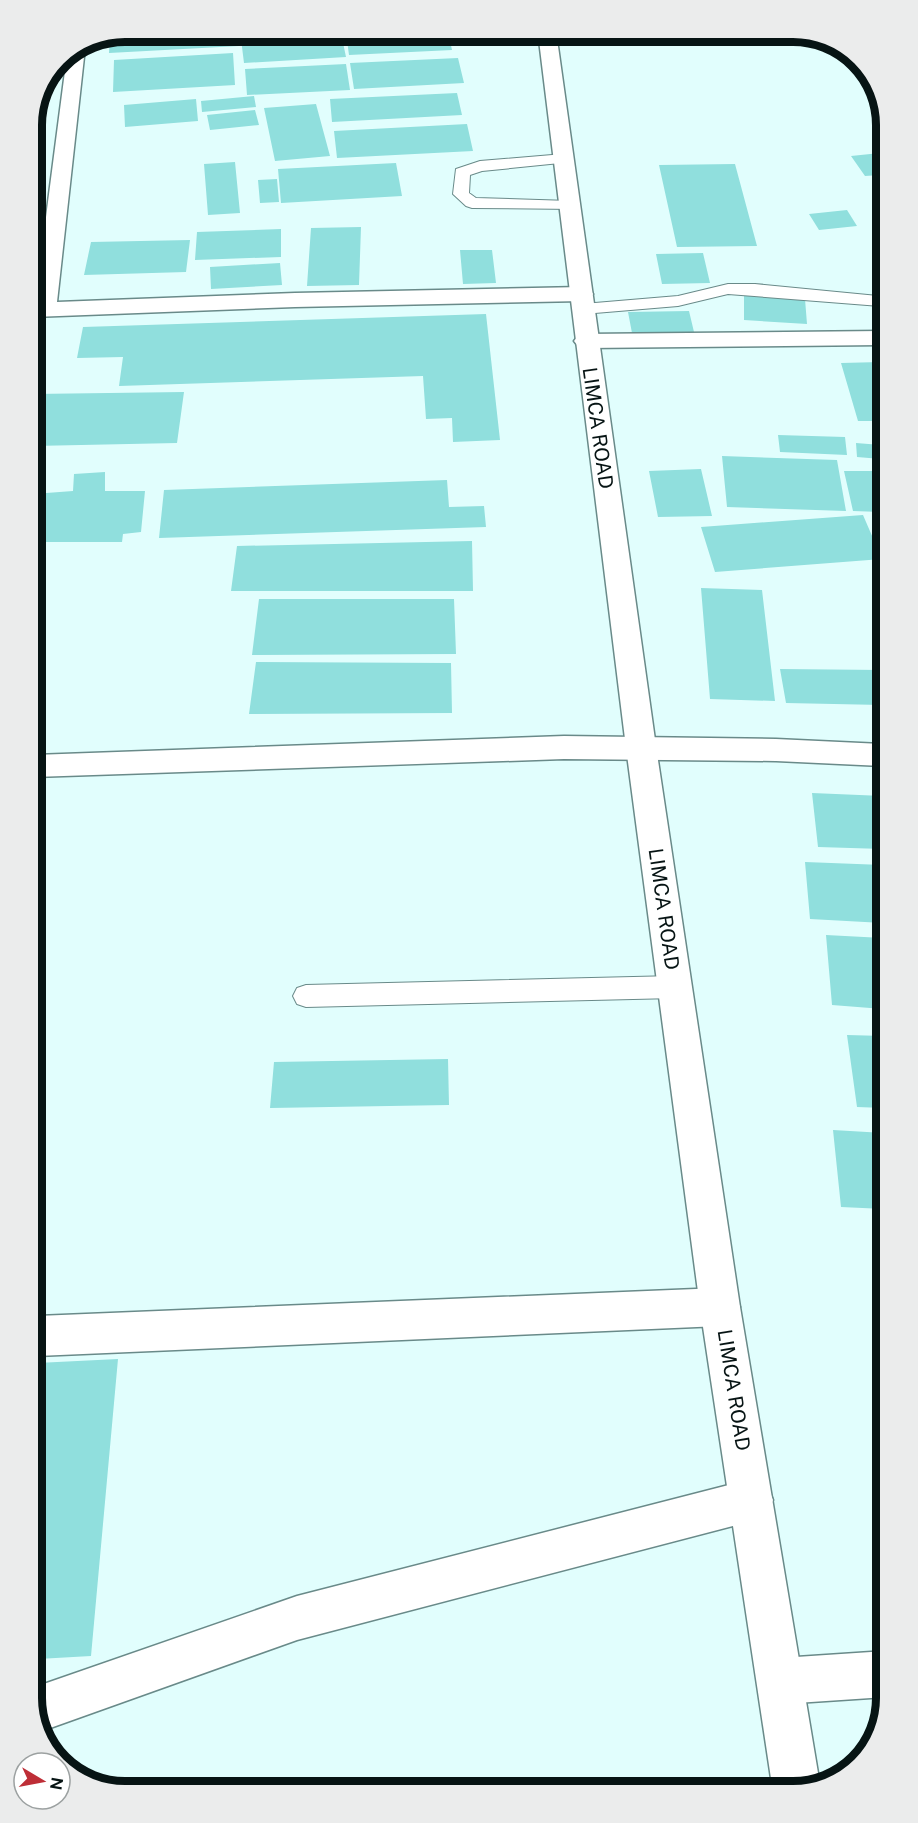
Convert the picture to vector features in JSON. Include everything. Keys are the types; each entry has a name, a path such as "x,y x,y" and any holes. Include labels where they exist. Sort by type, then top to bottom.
{"street":[{"name":"LIMCA ROAD","path":"549,42 641,747 720,1307 795,1781"},
{"path":"42,289 76,58"},
{"path":"42,309 295,300 584,315 876,338"},
{"path":"42,766 641,747 762,747 876,755"},
{"path":"42,1336 720,1307"},
{"path":"43,1707 297,1618 752,1500"},
{"path":"781,1681 876,1675"}],"lane":[{"path":"564,159 480,166 462,172 461,194 472,203 570,206"},
{"path":"584,315 678,301 728,289 755,289 876,301"},
{"path":"306,996 675,987"}],"building":[{"path":"125,42 239,42 239,46 109,53 110,44"},
{"path":"241,42 343,42 346,57 244,63"},
{"path":"347,42 450,42 452,50 349,55"},
{"path":"233,53 235,85 113,92 114,60"},
{"path":"458,58 464,83 354,89 350,63"},
{"path":"346,64 350,90 247,95 245,69"},
{"path":"457,93 462,115 332,122 330,99"},
{"path":"254,96 256,107 202,112 201,101"},
{"path":"196,99 198,121 125,127 124,105"},
{"path":"316,104 330,156 275,161 264,108"},
{"path":"255,110 259,125 210,130 207,115"},
{"path":"467,124 473,151 337,158 334,131"},
{"path":"876,153 876,175 865,176 851,156"},
{"path":"235,162 240,213 208,215 204,164"},
{"path":"396,163 402,196 281,203 278,169"},
{"path":"735,164 757,246 677,247 659,165"},
{"path":"277,179 279,202 260,203 258,180"},
{"path":"847,210 857,226 819,230 809,214"},
{"path":"361,227 359,285 307,286 311,228"},
{"path":"281,229 281,257 195,260 197,232"},
{"path":"190,240 186,272 84,275 91,242"},
{"path":"460,250 492,250 496,283 463,284"},
{"path":"703,253 710,283 662,284 656,254"},
{"path":"280,263 282,285 211,289 210,267"},
{"path":"744,295 805,299 807,324 744,320"},
{"path":"689,311 694,332 632,333 628,312"},
{"path":"486,314 500,440 453,442 452,418 426,419 423,376 119,386 123,357 77,358 83,327"},
{"path":"876,362 876,421 858,421 841,363"},
{"path":"184,392 177,443 42,446 42,394"},
{"path":"778,435 845,437 847,455 780,452"},
{"path":"856,443 876,445 876,459 857,457"},
{"path":"722,456 837,460 846,511 727,507"},
{"path":"701,469 712,516 658,517 649,471"},
{"path":"844,471 876,471 876,512 853,511"},
{"path":"105,472 105,491 145,491 141,532 123,534 122,542 42,542 42,493 73,491 74,474"},
{"path":"447,480 449,507 484,506 486,527 159,538 164,490"},
{"path":"863,515 876,545 876,559 715,572 701,527"},
{"path":"472,541 473,591 231,591 237,546"},
{"path":"701,588 762,590 775,701 710,699"},
{"path":"259,599 454,599 456,654 252,655"},
{"path":"256,662 451,663 452,713 249,714"},
{"path":"780,669 876,670 876,705 786,703"},
{"path":"812,793 876,796 876,849 818,847"},
{"path":"805,862 876,865 876,923 810,919"},
{"path":"826,935 876,938 876,1008 832,1005"},
{"path":"847,1035 876,1036 876,1108 857,1107"},
{"path":"448,1059 449,1105 270,1108 274,1062"},
{"path":"833,1130 876,1133 876,1209 841,1207"},
{"path":"118,1359 91,1656 42,1659 42,1363"}]}
